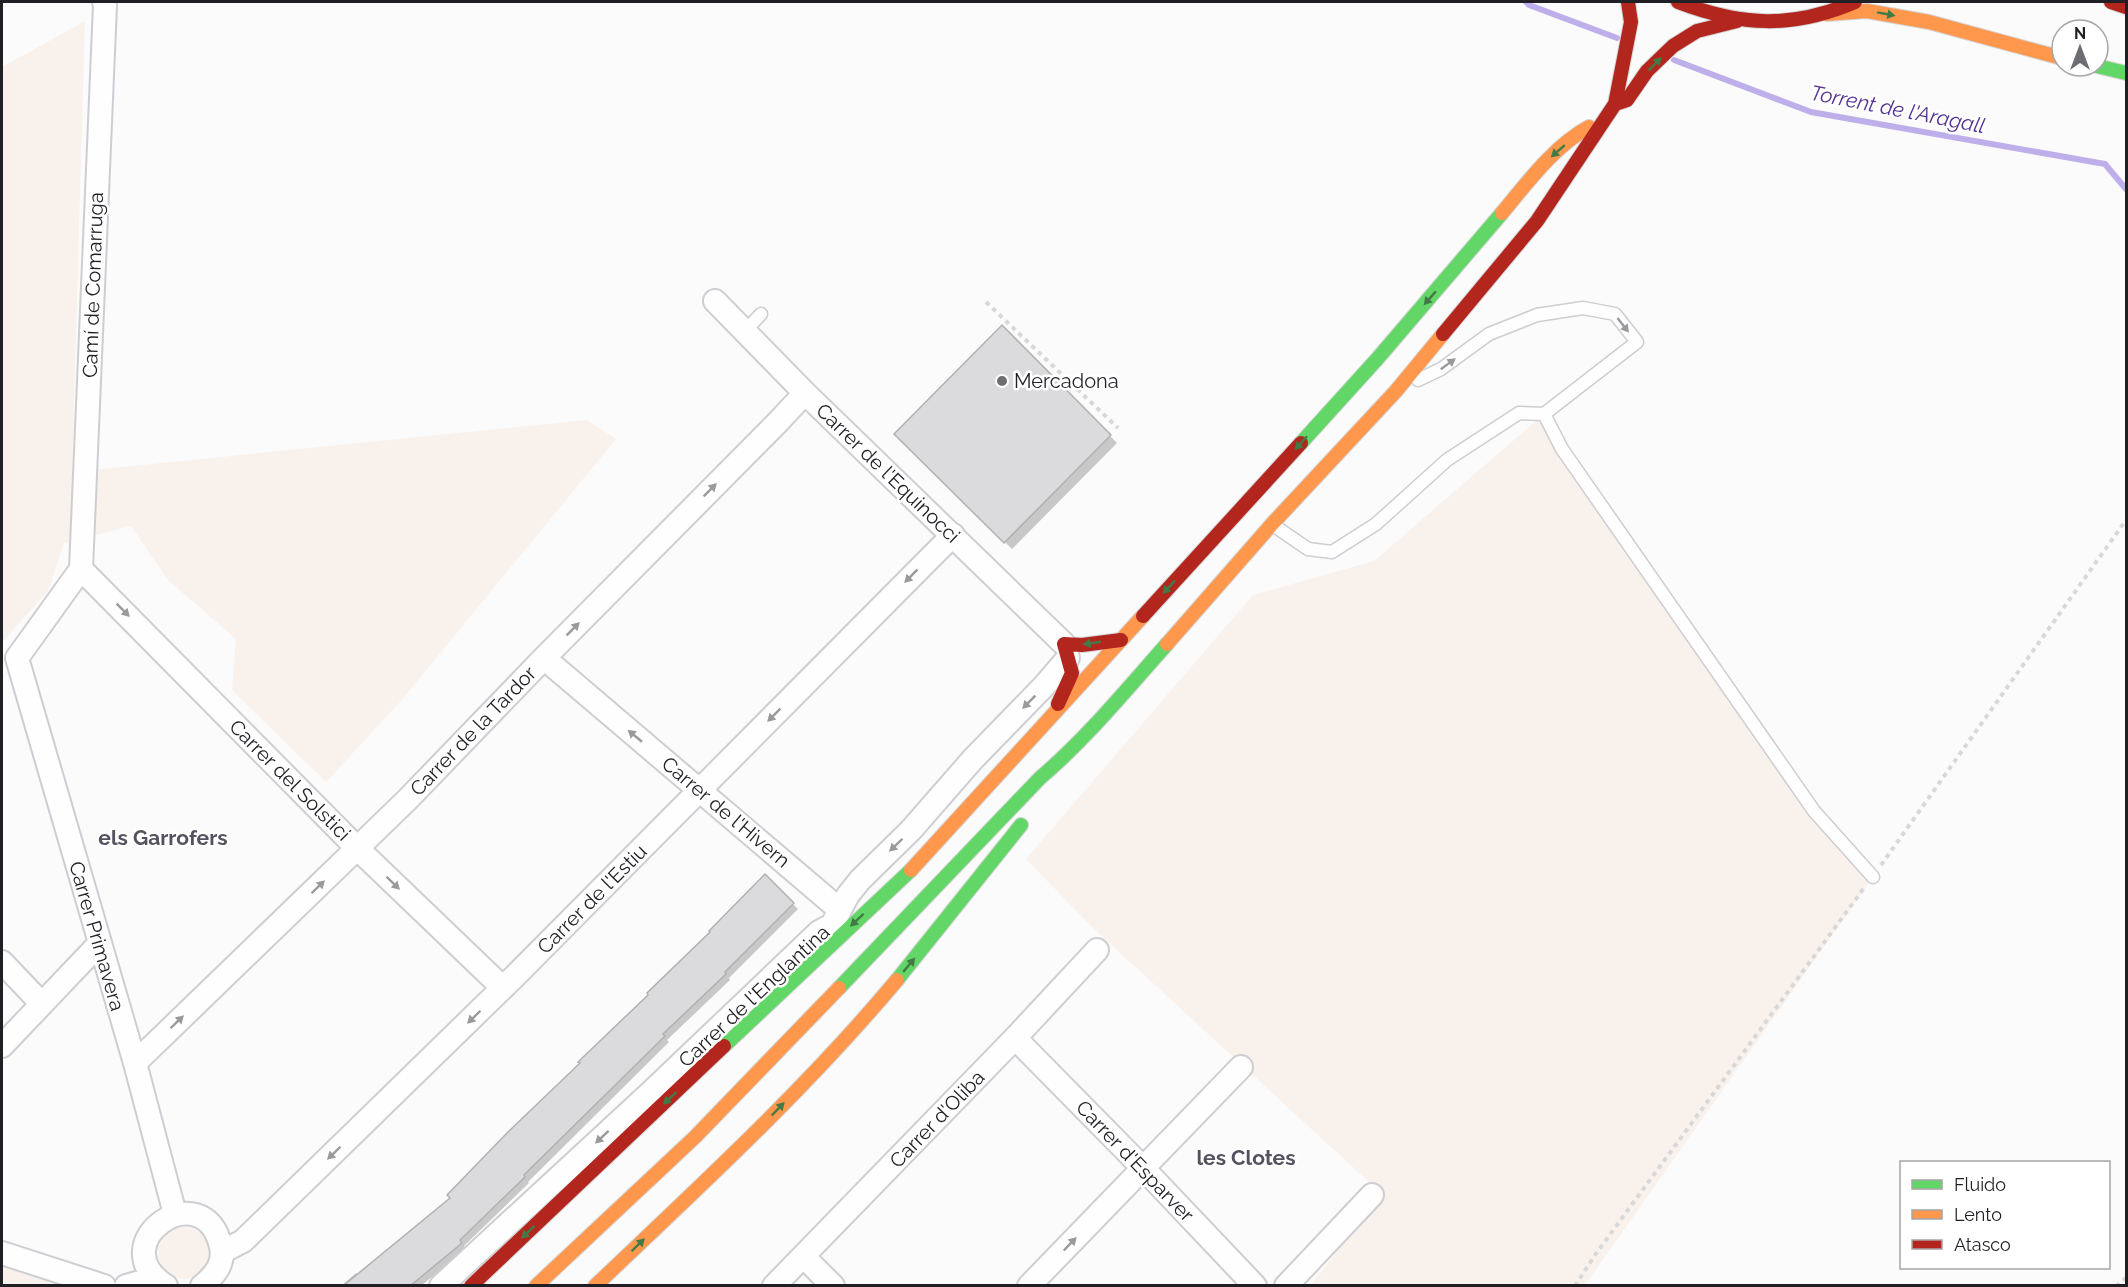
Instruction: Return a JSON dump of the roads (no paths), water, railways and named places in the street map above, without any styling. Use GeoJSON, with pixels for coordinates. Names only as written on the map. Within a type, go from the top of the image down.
{"type":"FeatureCollection","features":[{"type":"Feature","properties":{"kind":"main road"},"geometry":{"type":"LineString","coordinates":[[536,1286],[695,1137],[1040,778],[1069,753],[1272,524],[1396,391],[1537,221],[1615,104],[1631,22],[1628,2]]}},
{"type":"Feature","properties":{"kind":"main road"},"geometry":{"type":"LineString","coordinates":[[1678,2],[1696,10],[1737,21],[1783,23],[1827,14],[1856,2]]}},
{"type":"Feature","properties":{"kind":"main road"},"geometry":{"type":"LineString","coordinates":[[2111,2],[2127,7]]}},
{"type":"Feature","properties":{"kind":"main road"},"geometry":{"type":"LineString","coordinates":[[1827,14],[1867,11],[1929,22],[2050,55]]}},
{"type":"Feature","properties":{"kind":"main road"},"geometry":{"type":"LineString","coordinates":[[1615,104],[1627,100],[1647,72],[1673,46],[1697,31],[1737,21]]}},
{"type":"Feature","properties":{"kind":"main road"},"geometry":{"type":"LineString","coordinates":[[2110,69],[2127,73]]}},
{"type":"Feature","properties":{"kind":"main road"},"geometry":{"type":"LineString","coordinates":[[471,1286],[915,866],[1378,358],[1496,221],[1535,172],[1580,132],[1606,117]]}},
{"type":"Feature","properties":{"kind":"main road"},"geometry":{"type":"LineString","coordinates":[[1046,723],[1062,698],[1072,673],[1066,651],[1082,645],[1121,640]]}},
{"type":"Feature","properties":{"kind":"main road"},"geometry":{"type":"LineString","coordinates":[[1054,784],[1069,753]]}},
{"type":"Feature","properties":{"kind":"main road"},"geometry":{"type":"LineString","coordinates":[[596,1286],[743,1144],[843,1043],[935,935],[1033,810]]}},
{"type":"Feature","properties":{"kind":"street","name":"Camí de Comarruga"},"geometry":{"type":"LineString","coordinates":[[81,569],[104,2]]}},
{"type":"Feature","properties":{"kind":"street","name":"Carrer de l'Equinocci"},"geometry":{"type":"LineString","coordinates":[[715,301],[1066,651]]}},
{"type":"Feature","properties":{"kind":"street","name":"Carrer de la Tardor"},"geometry":{"type":"LineString","coordinates":[[135,1063],[358,849],[805,393]]}},
{"type":"Feature","properties":{"kind":"street","name":"Carrer de l'Estiu"},"geometry":{"type":"LineString","coordinates":[[202,1286],[222,1268],[243,1241],[503,988],[952,535]]}},
{"type":"Feature","properties":{"kind":"street","name":"Carrer Primavera"},"geometry":{"type":"LineString","coordinates":[[81,569],[17,658],[135,1063],[175,1214]]}},
{"type":"Feature","properties":{"kind":"street","name":"Carrer del Solstici"},"geometry":{"type":"LineString","coordinates":[[81,569],[358,849],[503,988]]}},
{"type":"Feature","properties":{"kind":"street","name":"Carrer de l'Englantina"},"geometry":{"type":"LineString","coordinates":[[441,1286],[819,932],[832,925],[860,880],[911,830],[973,759],[1045,685],[1066,651]]}},
{"type":"Feature","properties":{"kind":"street","name":"Carrer de l'Hivern"},"geometry":{"type":"LineString","coordinates":[[544,658],[840,910]]}},
{"type":"Feature","properties":{"kind":"street"},"geometry":{"type":"LineString","coordinates":[[840,910],[863,900],[898,870],[915,866]]}},
{"type":"Feature","properties":{"kind":"street"},"geometry":{"type":"LineString","coordinates":[[2,1046],[99,944]]}},
{"type":"Feature","properties":{"kind":"street","name":"Carrer d'Oliba"},"geometry":{"type":"LineString","coordinates":[[774,1286],[1015,1038],[1097,950]]}},
{"type":"Feature","properties":{"kind":"street"},"geometry":{"type":"LineString","coordinates":[[2,962],[42,1004]]}},
{"type":"Feature","properties":{"kind":"street","name":"Carrer d'Esparver"},"geometry":{"type":"LineString","coordinates":[[1015,1038],[1255,1286]]}},
{"type":"Feature","properties":{"kind":"street"},"geometry":{"type":"LineString","coordinates":[[1029,1286],[1241,1067]]}},
{"type":"Feature","properties":{"kind":"street"},"geometry":{"type":"LineString","coordinates":[[1286,1286],[1372,1195]]}},
{"type":"Feature","properties":{"kind":"street"},"geometry":{"type":"LineString","coordinates":[[126,1286],[160,1282],[145,1257],[145,1244],[151,1231],[160,1221],[175,1214],[194,1215],[213,1226],[219,1236],[222,1268]]}},
{"type":"Feature","properties":{"kind":"street"},"geometry":{"type":"LineString","coordinates":[[2,1253],[104,1286]]}},
{"type":"Feature","properties":{"kind":"street"},"geometry":{"type":"LineString","coordinates":[[803,1256],[833,1286]]}},
{"type":"Feature","properties":{"kind":"lane"},"geometry":{"type":"LineString","coordinates":[[1272,524],[1308,549],[1332,552],[1376,524],[1447,460],[1519,412],[1544,414],[1637,342],[1615,314],[1583,308],[1537,315],[1489,334],[1441,369],[1396,391]]}},
{"type":"Feature","properties":{"kind":"lane"},"geometry":{"type":"LineString","coordinates":[[745,331],[761,314]]}},
{"type":"Feature","properties":{"kind":"lane"},"geometry":{"type":"LineString","coordinates":[[1544,414],[1562,449],[1815,811],[1873,877]]}},
{"type":"Feature","properties":{"kind":"waterway","name":"Torrent de l'Aragall"},"geometry":{"type":"LineString","coordinates":[[1526,2],[1617,38]]}},
{"type":"Feature","properties":{"kind":"waterway","name":"Torrent de l'Aragall"},"geometry":{"type":"LineString","coordinates":[[1674,60],[1811,112],[2105,164],[2126,189]]}},
{"type":"Feature","properties":{"kind":"place","name":"Mercadona"},"geometry":{"type":"Point","coordinates":[1002,381]}},
{"type":"Feature","properties":{"kind":"district","name":"els Garrofers"},"geometry":{"type":"Point","coordinates":[163,837]}},
{"type":"Feature","properties":{"kind":"district","name":"les Clotes"},"geometry":{"type":"Point","coordinates":[1246,1157]}}]}
